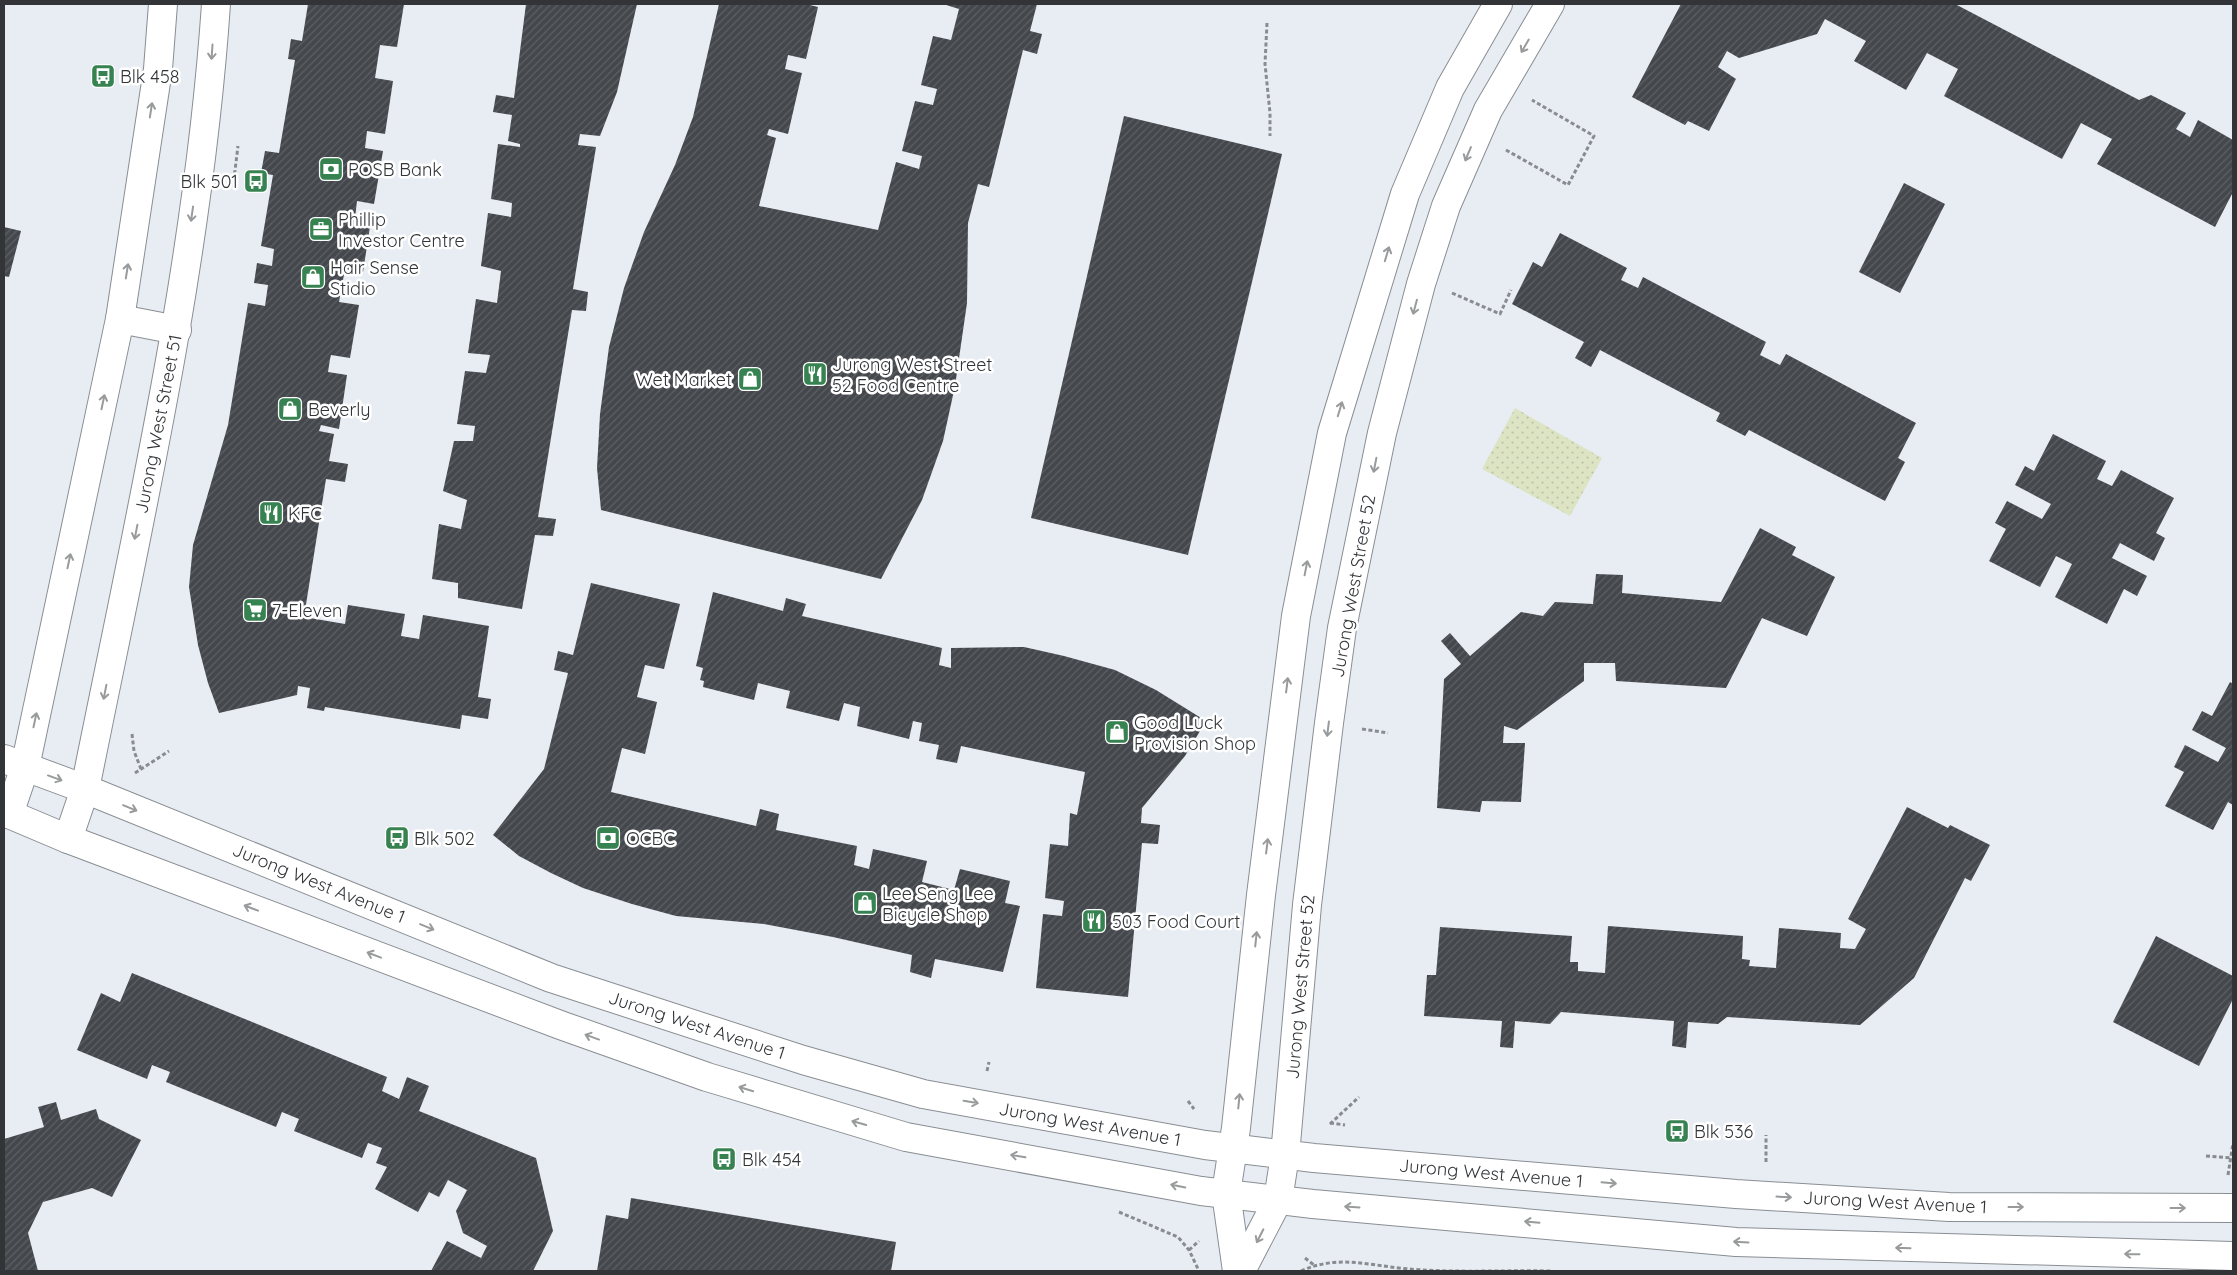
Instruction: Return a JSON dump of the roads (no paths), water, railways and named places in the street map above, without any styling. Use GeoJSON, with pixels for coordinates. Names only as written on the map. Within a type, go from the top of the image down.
{"type":"FeatureCollection","features":[{"type":"Feature","properties":{"kind":"street"},"geometry":{"type":"LineString","coordinates":[[163,4],[158,69],[120,319],[14,763],[6,813],[68,839],[563,1026],[707,1078],[906,1137],[1201,1190],[1278,1200],[1736,1242],[2233,1256]]}},
{"type":"Feature","properties":{"kind":"street","name":"Jurong West Street 51"},"geometry":{"type":"LineString","coordinates":[[68,839],[85,789],[176,330],[211,78],[216,4]]}},
{"type":"Feature","properties":{"kind":"street"},"geometry":{"type":"LineString","coordinates":[[1237,1271],[1226,1193],[1233,1149],[1262,885],[1296,616],[1332,433],[1405,194],[1450,88],[1498,4]]}},
{"type":"Feature","properties":{"kind":"street","name":"Jurong West Street 52"},"geometry":{"type":"LineString","coordinates":[[1241,1271],[1278,1200],[1284,1155],[1307,905],[1342,628],[1382,433],[1421,284],[1446,206],[1488,110],[1550,4]]}},
{"type":"Feature","properties":{"kind":"street"},"geometry":{"type":"LineString","coordinates":[[120,319],[176,330]]}},
{"type":"Feature","properties":{"kind":"street","name":"Jurong West Avenue 1"},"geometry":{"type":"LineString","coordinates":[[14,763],[85,789],[551,978],[803,1060],[923,1094],[1233,1149],[1284,1155],[1736,1194],[1949,1207],[2233,1208]]}},
{"type":"Feature","properties":{"kind":"place","name":"Blk 458"},"geometry":{"type":"Point","coordinates":[103,76]}},
{"type":"Feature","properties":{"kind":"place","name":"POSB Bank"},"geometry":{"type":"Point","coordinates":[331,169]}},
{"type":"Feature","properties":{"kind":"place","name":"Blk 501"},"geometry":{"type":"Point","coordinates":[256,181]}},
{"type":"Feature","properties":{"kind":"place","name":"Phillip Investor Centre"},"geometry":{"type":"Point","coordinates":[321,229]}},
{"type":"Feature","properties":{"kind":"place","name":"Hair Sense Stidio"},"geometry":{"type":"Point","coordinates":[313,277]}},
{"type":"Feature","properties":{"kind":"place","name":"Jurong West Street 52 Food Centre"},"geometry":{"type":"Point","coordinates":[815,374]}},
{"type":"Feature","properties":{"kind":"place","name":"Wet Market"},"geometry":{"type":"Point","coordinates":[750,379]}},
{"type":"Feature","properties":{"kind":"place","name":"Beverly"},"geometry":{"type":"Point","coordinates":[290,409]}},
{"type":"Feature","properties":{"kind":"place","name":"KFC"},"geometry":{"type":"Point","coordinates":[271,513]}},
{"type":"Feature","properties":{"kind":"place","name":"7-Eleven"},"geometry":{"type":"Point","coordinates":[255,610]}},
{"type":"Feature","properties":{"kind":"place","name":"Good Luck Provision Shop"},"geometry":{"type":"Point","coordinates":[1117,732]}},
{"type":"Feature","properties":{"kind":"place","name":"Blk 502"},"geometry":{"type":"Point","coordinates":[397,838]}},
{"type":"Feature","properties":{"kind":"place","name":"OCBC"},"geometry":{"type":"Point","coordinates":[608,838]}},
{"type":"Feature","properties":{"kind":"place","name":"Lee Seng Lee Bicycle Shop"},"geometry":{"type":"Point","coordinates":[865,903]}},
{"type":"Feature","properties":{"kind":"place","name":"503 Food Court"},"geometry":{"type":"Point","coordinates":[1094,921]}},
{"type":"Feature","properties":{"kind":"place","name":"Blk 536"},"geometry":{"type":"Point","coordinates":[1677,1131]}},
{"type":"Feature","properties":{"kind":"place","name":"Blk 454"},"geometry":{"type":"Point","coordinates":[724,1159]}}]}
